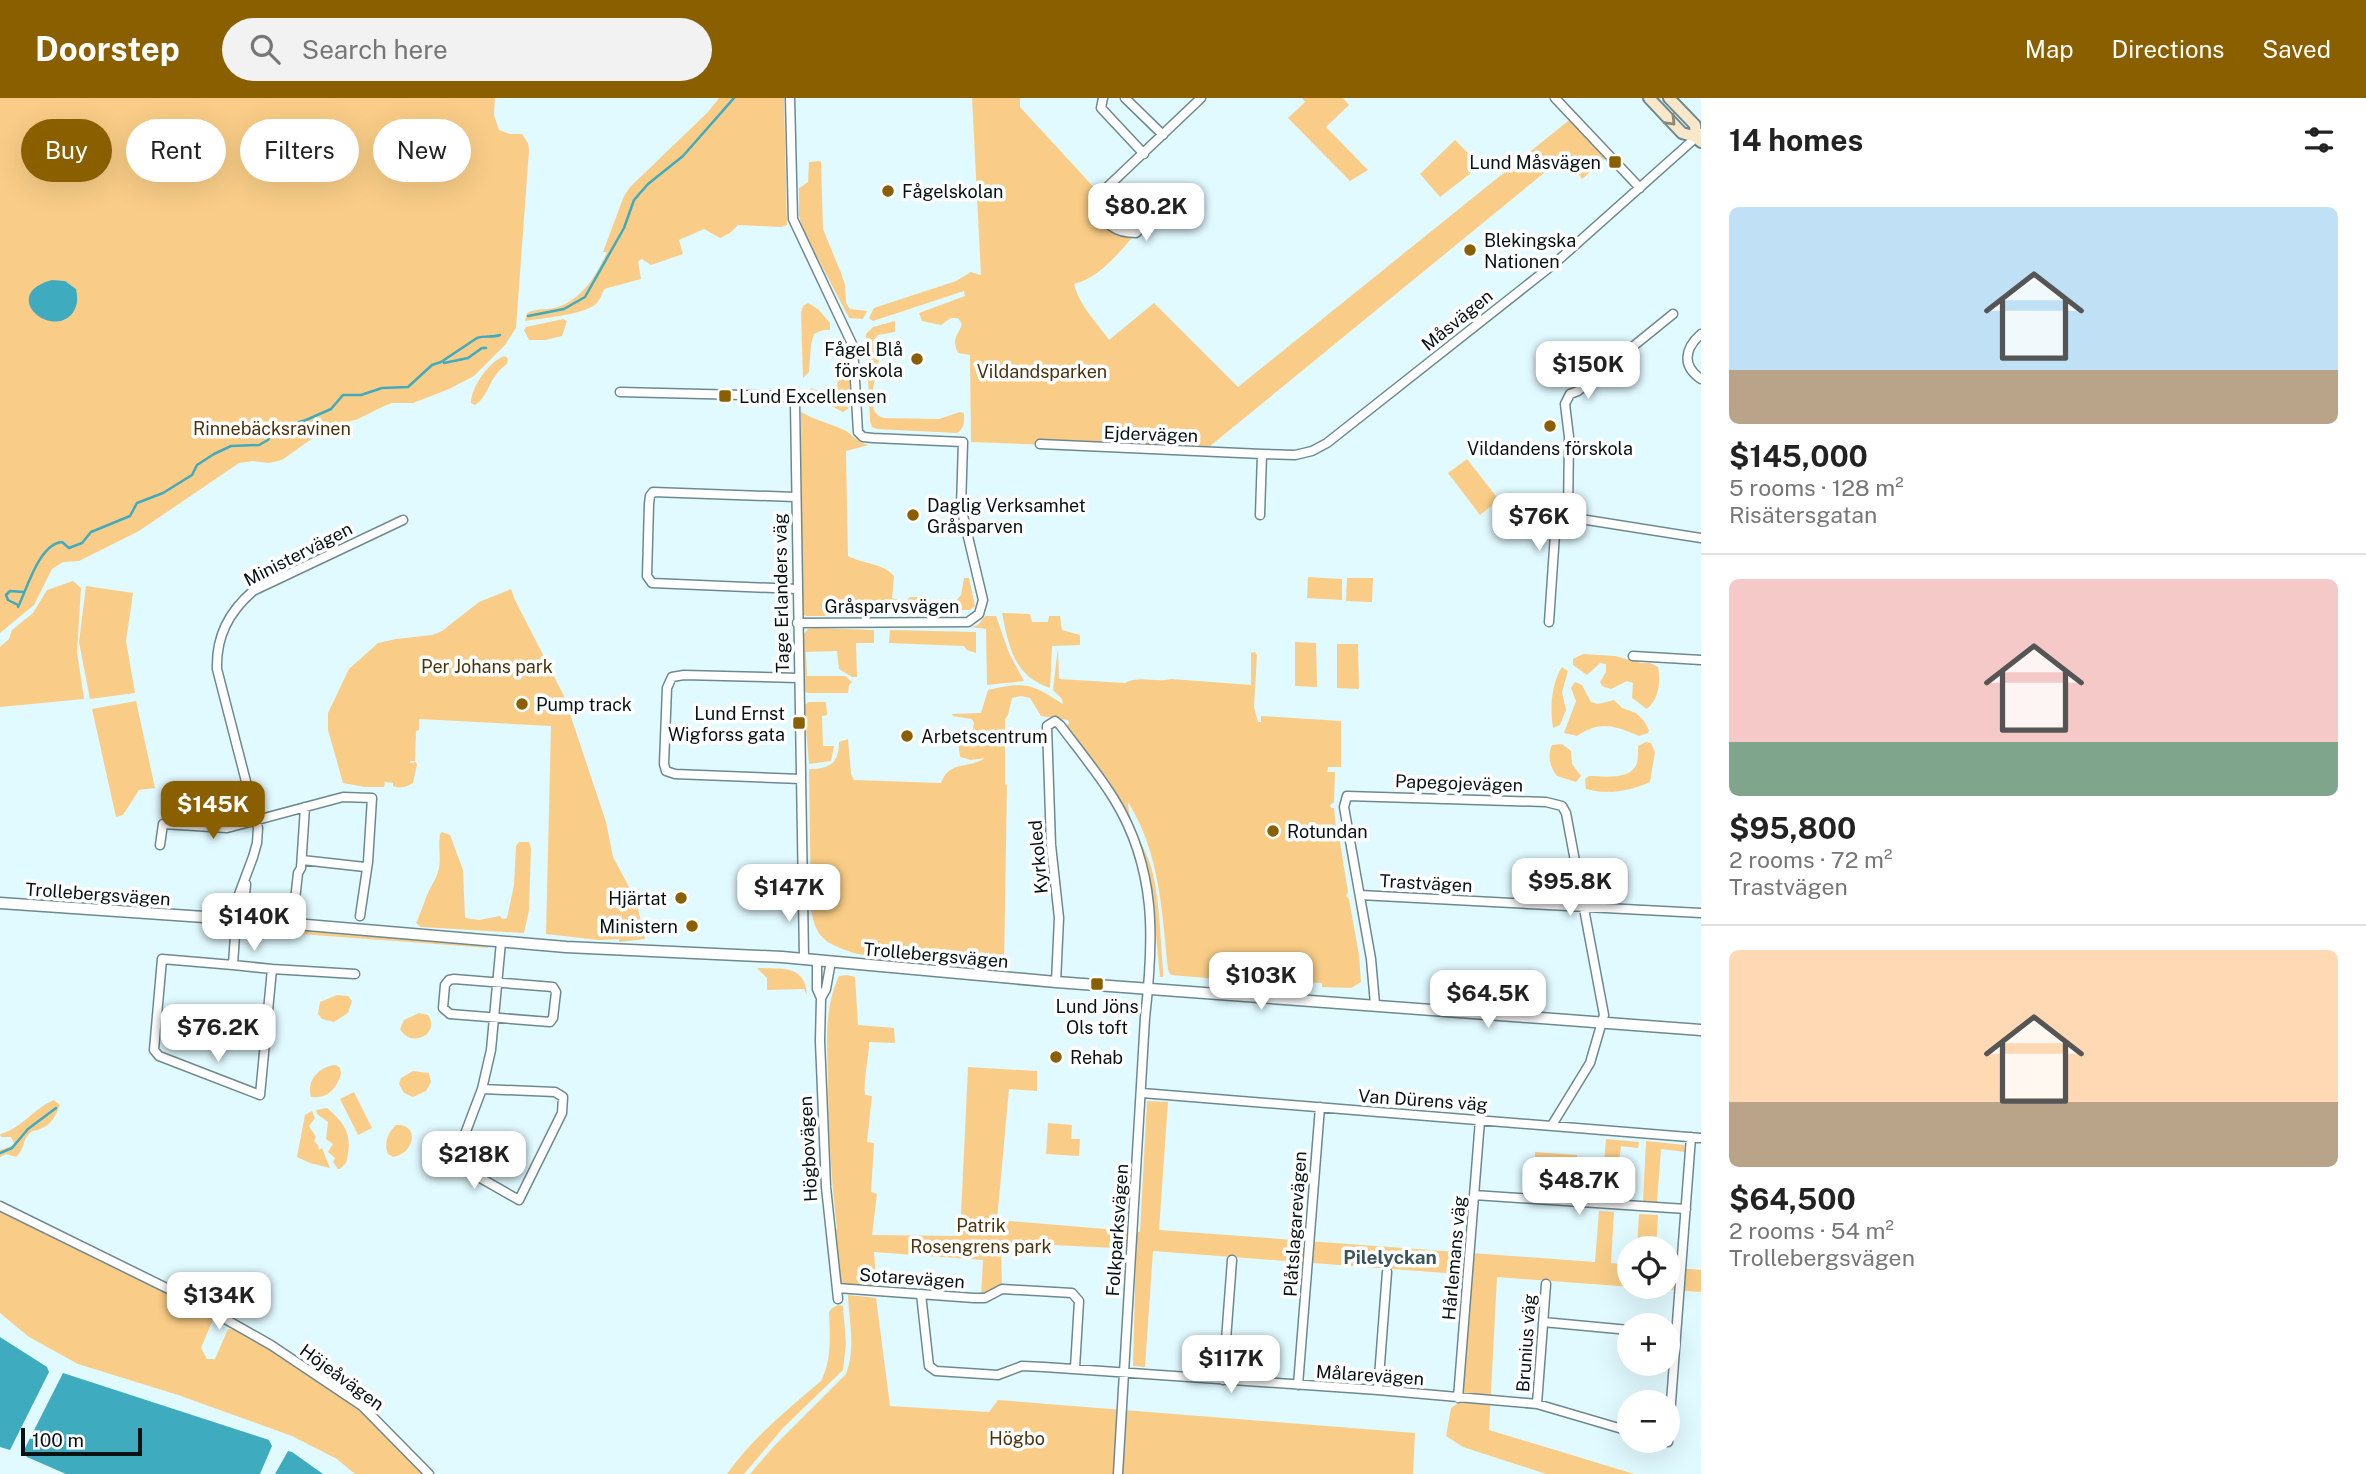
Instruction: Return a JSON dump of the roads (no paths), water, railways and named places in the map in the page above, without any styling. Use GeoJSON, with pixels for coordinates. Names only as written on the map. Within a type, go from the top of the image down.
{"type":"FeatureCollection","features":[{"type":"Feature","properties":{"kind":"main road"},"geometry":{"type":"LineString","coordinates":[[1649,98],[1682,133],[1699,137]]}},
{"type":"Feature","properties":{"kind":"main road"},"geometry":{"type":"LineString","coordinates":[[1669,98],[1695,125],[1699,137]]}},
{"type":"Feature","properties":{"kind":"street","name":"Gråsparvsvägen"},"geometry":{"type":"LineString","coordinates":[[790,98],[793,219],[853,346],[858,432],[863,437],[873,438],[963,442],[961,507],[982,593],[981,610],[972,621],[963,623],[797,623]]}},
{"type":"Feature","properties":{"kind":"street"},"geometry":{"type":"LineString","coordinates":[[1103,98],[1101,108],[1144,154]]}},
{"type":"Feature","properties":{"kind":"street"},"geometry":{"type":"LineString","coordinates":[[1125,98],[1163,135]]}},
{"type":"Feature","properties":{"kind":"street"},"geometry":{"type":"LineString","coordinates":[[1169,201],[1136,233],[1122,233],[1112,228],[1097,208],[1096,200],[1201,98]]}},
{"type":"Feature","properties":{"kind":"street"},"geometry":{"type":"LineString","coordinates":[[1555,98],[1640,188]]}},
{"type":"Feature","properties":{"kind":"street","name":"Måsvägen"},"geometry":{"type":"LineString","coordinates":[[1262,454],[1312,452],[1327,443],[1555,262],[1699,137]]}},
{"type":"Feature","properties":{"kind":"street"},"geometry":{"type":"LineString","coordinates":[[1568,517],[1569,437],[1565,404],[1570,394],[1578,391],[1673,314]]}},
{"type":"Feature","properties":{"kind":"street"},"geometry":{"type":"LineString","coordinates":[[1701,334],[1691,344],[1686,357],[1689,369],[1701,379]]}},
{"type":"Feature","properties":{"kind":"street","name":"Tage Erlanders väg"},"geometry":{"type":"LineString","coordinates":[[620,392],[779,396],[792,400],[795,408],[804,958]]}},
{"type":"Feature","properties":{"kind":"street","name":"Ejdervägen"},"geometry":{"type":"LineString","coordinates":[[1040,444],[1262,454]]}},
{"type":"Feature","properties":{"kind":"street"},"geometry":{"type":"LineString","coordinates":[[1260,515],[1262,454]]}},
{"type":"Feature","properties":{"kind":"street"},"geometry":{"type":"LineString","coordinates":[[795,497],[653,492],[649,504],[647,576],[652,583],[797,589]]}},
{"type":"Feature","properties":{"kind":"street"},"geometry":{"type":"LineString","coordinates":[[1549,622],[1556,519],[1568,517],[1701,538]]}},
{"type":"Feature","properties":{"kind":"street","name":"Ministervägen"},"geometry":{"type":"LineString","coordinates":[[231,919],[257,843],[257,820],[217,669],[218,645],[225,622],[253,591],[403,520]]}},
{"type":"Feature","properties":{"kind":"street"},"geometry":{"type":"LineString","coordinates":[[1633,656],[1701,660]]}},
{"type":"Feature","properties":{"kind":"street"},"geometry":{"type":"LineString","coordinates":[[798,678],[672,677],[667,688],[664,764],[666,771],[675,774],[801,779]]}},
{"type":"Feature","properties":{"kind":"street","name":"Folkparksvägen"},"geometry":{"type":"LineString","coordinates":[[1047,730],[1051,722],[1058,722],[1113,798],[1137,850],[1147,882],[1150,905],[1151,964],[1118,1474]]}},
{"type":"Feature","properties":{"kind":"street","name":"Kyrkoled"},"geometry":{"type":"LineString","coordinates":[[1047,730],[1051,845],[1059,918],[1056,982]]}},
{"type":"Feature","properties":{"kind":"street","name":"Papegojevägen"},"geometry":{"type":"LineString","coordinates":[[1360,895],[1344,807],[1347,796],[1546,802],[1562,806],[1566,813],[1583,907]]}},
{"type":"Feature","properties":{"kind":"street"},"geometry":{"type":"LineString","coordinates":[[159,845],[163,824],[227,828],[343,797],[372,798],[368,862],[365,867],[360,916]]}},
{"type":"Feature","properties":{"kind":"street"},"geometry":{"type":"LineString","coordinates":[[293,909],[302,860],[305,807]]}},
{"type":"Feature","properties":{"kind":"street"},"geometry":{"type":"LineString","coordinates":[[302,860],[365,867]]}},
{"type":"Feature","properties":{"kind":"street","name":"Ministervägen"},"geometry":{"type":"LineString","coordinates":[[246,878],[244,905],[248,920]]}},
{"type":"Feature","properties":{"kind":"street"},"geometry":{"type":"LineString","coordinates":[[1360,895],[1371,959],[1375,1004]]}},
{"type":"Feature","properties":{"kind":"street","name":"Trastvägen"},"geometry":{"type":"LineString","coordinates":[[1360,895],[1701,913]]}},
{"type":"Feature","properties":{"kind":"street","name":"Trollebergsvägen"},"geometry":{"type":"LineString","coordinates":[[0,903],[248,920],[501,942],[804,958],[1056,982],[1701,1030]]}},
{"type":"Feature","properties":{"kind":"street"},"geometry":{"type":"LineString","coordinates":[[1552,1125],[1590,1063],[1604,1023],[1583,907]]}},
{"type":"Feature","properties":{"kind":"street"},"geometry":{"type":"LineString","coordinates":[[231,919],[233,965]]}},
{"type":"Feature","properties":{"kind":"street"},"geometry":{"type":"LineString","coordinates":[[482,1089],[555,1092],[562,1097],[562,1113],[519,1200],[454,1163],[482,1089],[495,1018],[501,942]]}},
{"type":"Feature","properties":{"kind":"street"},"geometry":{"type":"LineString","coordinates":[[272,969],[262,1092],[257,1095],[159,1056],[154,1050],[162,959],[355,974]]}},
{"type":"Feature","properties":{"kind":"street","name":"Högbovägen"},"geometry":{"type":"LineString","coordinates":[[817,960],[817,989],[821,998],[820,1041],[828,1228],[838,1298]]}},
{"type":"Feature","properties":{"kind":"street","name":"Högbovägen"},"geometry":{"type":"LineString","coordinates":[[821,998],[826,989],[831,961]]}},
{"type":"Feature","properties":{"kind":"street"},"geometry":{"type":"LineString","coordinates":[[449,980],[554,987],[554,1016],[550,1022],[495,1018],[446,1012],[443,1003],[445,985],[449,980]]}},
{"type":"Feature","properties":{"kind":"street","name":"Van Dürens väg"},"geometry":{"type":"LineString","coordinates":[[1142,1093],[1696,1138]]}},
{"type":"Feature","properties":{"kind":"street","name":"Plåtslagarevägen"},"geometry":{"type":"LineString","coordinates":[[1298,1385],[1320,1107]]}},
{"type":"Feature","properties":{"kind":"street","name":"Hårlemans väg"},"geometry":{"type":"LineString","coordinates":[[1458,1398],[1480,1120]]}},
{"type":"Feature","properties":{"kind":"street"},"geometry":{"type":"LineString","coordinates":[[1674,1313],[1696,1138]]}},
{"type":"Feature","properties":{"kind":"street"},"geometry":{"type":"LineString","coordinates":[[1474,1195],[1686,1209]]}},
{"type":"Feature","properties":{"kind":"street","name":"Höjeåvägen"},"geometry":{"type":"LineString","coordinates":[[0,1206],[197,1303],[271,1345],[362,1406],[429,1474]]}},
{"type":"Feature","properties":{"kind":"street"},"geometry":{"type":"LineString","coordinates":[[1223,1380],[1231,1260]]}},
{"type":"Feature","properties":{"kind":"street"},"geometry":{"type":"LineString","coordinates":[[1378,1390],[1387,1272]]}},
{"type":"Feature","properties":{"kind":"street","name":"Brunius väg"},"geometry":{"type":"LineString","coordinates":[[1537,1404],[1546,1284]]}},
{"type":"Feature","properties":{"kind":"street","name":"Sotarevägen"},"geometry":{"type":"LineString","coordinates":[[837,1288],[985,1298],[1002,1289],[1072,1293],[1079,1301],[1075,1368]]}},
{"type":"Feature","properties":{"kind":"street","name":"Målarevägen"},"geometry":{"type":"LineString","coordinates":[[920,1294],[929,1366],[936,1371],[998,1375],[1022,1366],[1075,1368],[1378,1390],[1537,1404],[1617,1427]]}},
{"type":"Feature","properties":{"kind":"street"},"geometry":{"type":"LineString","coordinates":[[1543,1322],[1617,1329]]}},
{"type":"Feature","properties":{"kind":"water"},"geometry":{"type":"Polygon","coordinates":[[[52,280],[65,281],[76,289],[75,309],[61,321],[41,318],[29,303],[30,295],[37,286],[52,280]]]}},
{"type":"Feature","properties":{"kind":"water"},"geometry":{"type":"Polygon","coordinates":[[[0,1337],[47,1367],[49,1372],[10,1450],[0,1447],[0,1337]]]}},
{"type":"Feature","properties":{"kind":"water"},"geometry":{"type":"Polygon","coordinates":[[[63,1373],[269,1440],[272,1446],[260,1474],[66,1474],[27,1457],[23,1452],[63,1373]]]}},
{"type":"Feature","properties":{"kind":"water"},"geometry":{"type":"Polygon","coordinates":[[[288,1451],[292,1452],[323,1474],[275,1474],[288,1451]]]}},
{"type":"Feature","properties":{"kind":"waterway"},"geometry":{"type":"LineString","coordinates":[[528,316],[564,309],[585,297],[624,228],[634,200],[648,184],[683,156],[734,98]]}},
{"type":"Feature","properties":{"kind":"waterway"},"geometry":{"type":"LineString","coordinates":[[18,607],[40,559],[47,550],[62,542],[69,548],[82,543],[91,532],[130,516],[137,503],[163,493],[192,475],[197,465],[214,454],[231,446],[259,445],[268,440],[273,430],[331,409],[343,395],[361,395],[382,388],[408,387],[432,365],[477,338],[500,335]]}},
{"type":"Feature","properties":{"kind":"waterway"},"geometry":{"type":"LineString","coordinates":[[444,363],[468,358],[486,348]]}},
{"type":"Feature","properties":{"kind":"waterway"},"geometry":{"type":"LineString","coordinates":[[18,605],[8,600],[6,595],[10,591],[24,592]]}},
{"type":"Feature","properties":{"kind":"waterway"},"geometry":{"type":"LineString","coordinates":[[0,1153],[12,1148],[28,1129],[56,1108]]}},
{"type":"Feature","properties":{"kind":"place","name":"Lund Måsvägen"},"geometry":{"type":"Point","coordinates":[1615,162]}},
{"type":"Feature","properties":{"kind":"place","name":"Fågelskolan"},"geometry":{"type":"Point","coordinates":[888,191]}},
{"type":"Feature","properties":{"kind":"place","name":"Blekingska Nationen"},"geometry":{"type":"Point","coordinates":[1470,250]}},
{"type":"Feature","properties":{"kind":"place","name":"Fågel Blå förskola"},"geometry":{"type":"Point","coordinates":[917,359]}},
{"type":"Feature","properties":{"kind":"place","name":"Lund Excellensen"},"geometry":{"type":"Point","coordinates":[725,396]}},
{"type":"Feature","properties":{"kind":"place","name":"Vildandens förskola"},"geometry":{"type":"Point","coordinates":[1550,426]}},
{"type":"Feature","properties":{"kind":"place","name":"Daglig Verksamhet Gråsparven"},"geometry":{"type":"Point","coordinates":[913,515]}},
{"type":"Feature","properties":{"kind":"place","name":"Pump track"},"geometry":{"type":"Point","coordinates":[522,704]}},
{"type":"Feature","properties":{"kind":"place","name":"Lund Ernst Wigforss gata"},"geometry":{"type":"Point","coordinates":[799,723]}},
{"type":"Feature","properties":{"kind":"place","name":"Arbetscentrum"},"geometry":{"type":"Point","coordinates":[907,736]}},
{"type":"Feature","properties":{"kind":"place","name":"Rotundan"},"geometry":{"type":"Point","coordinates":[1273,831]}},
{"type":"Feature","properties":{"kind":"place","name":"Hjärtat"},"geometry":{"type":"Point","coordinates":[681,898]}},
{"type":"Feature","properties":{"kind":"place","name":"Ministern"},"geometry":{"type":"Point","coordinates":[692,926]}},
{"type":"Feature","properties":{"kind":"place","name":"Lund Jöns Ols toft"},"geometry":{"type":"Point","coordinates":[1097,984]}},
{"type":"Feature","properties":{"kind":"place","name":"Rehab"},"geometry":{"type":"Point","coordinates":[1056,1057]}},
{"type":"Feature","properties":{"kind":"district","name":"Pilelyckan"},"geometry":{"type":"Point","coordinates":[1390,1257]}},
{"type":"Feature","properties":{"kind":"park label","name":"Vildandsparken"},"geometry":{"type":"Point","coordinates":[1042,371]}},
{"type":"Feature","properties":{"kind":"park label","name":"Rinnebäcksravinen"},"geometry":{"type":"Point","coordinates":[272,428]}},
{"type":"Feature","properties":{"kind":"park label","name":"Per Johans park"},"geometry":{"type":"Point","coordinates":[487,666]}},
{"type":"Feature","properties":{"kind":"park label","name":"Patrik Rosengrens park"},"geometry":{"type":"Point","coordinates":[981,1235]}},
{"type":"Feature","properties":{"kind":"park label","name":"Högbo"},"geometry":{"type":"Point","coordinates":[1017,1438]}}]}
